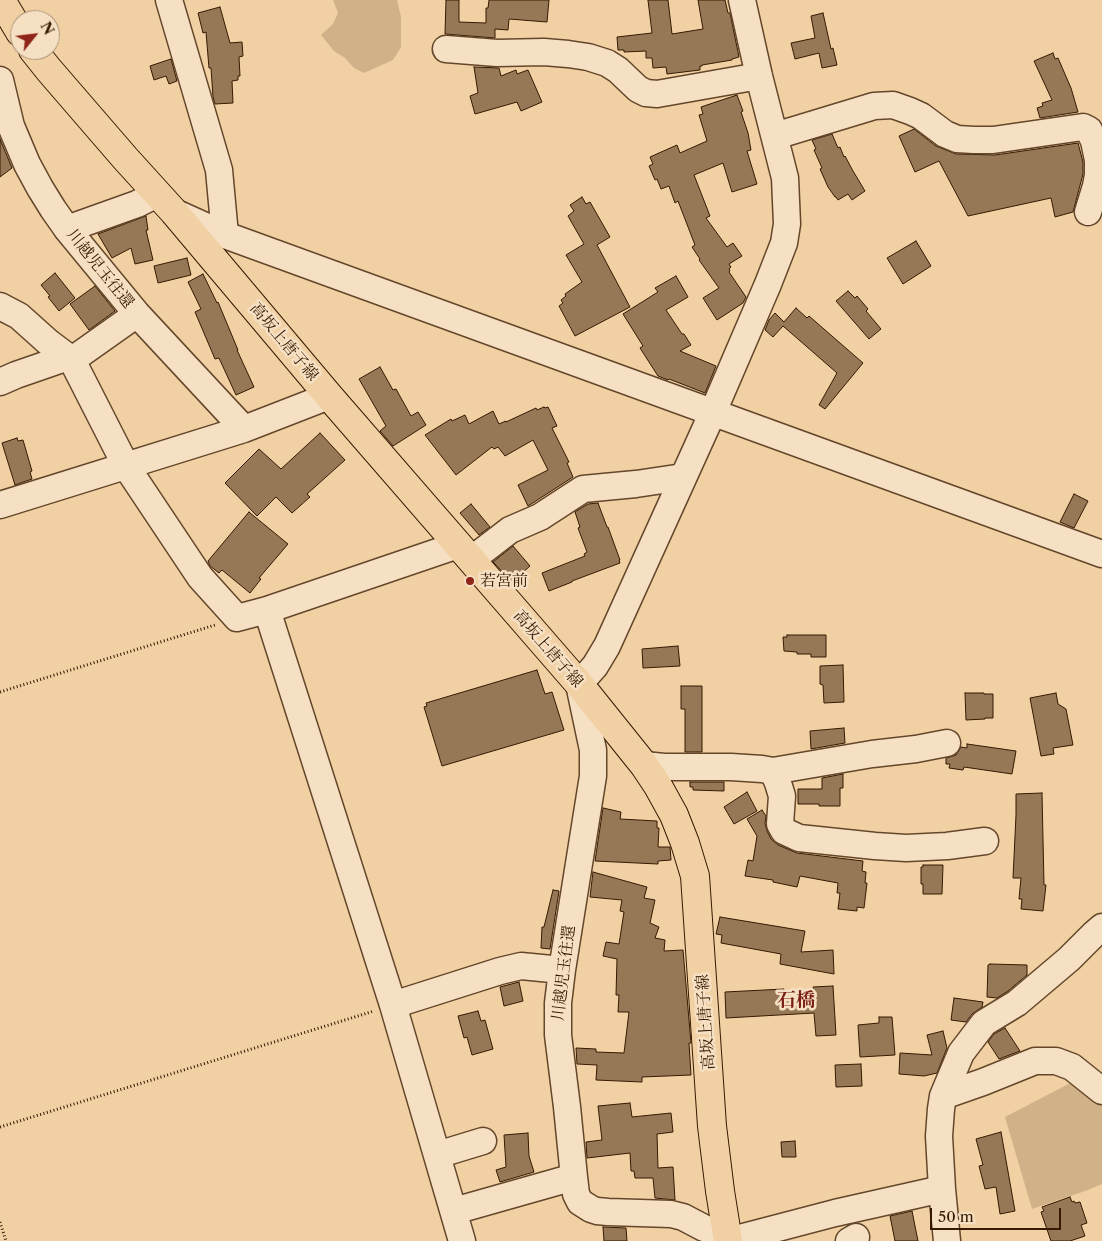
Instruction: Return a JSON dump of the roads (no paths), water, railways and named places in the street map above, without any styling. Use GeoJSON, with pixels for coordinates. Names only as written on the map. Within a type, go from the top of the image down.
{"type":"FeatureCollection","features":[{"type":"Feature","properties":{"kind":"main road"},"geometry":{"type":"LineString","coordinates":[[1,3],[10,17]]}},
{"type":"Feature","properties":{"kind":"main road","name":"高坂上唐子線"},"geometry":{"type":"LineString","coordinates":[[41,60],[579,684],[644,765],[658,786],[674,815],[685,842],[695,876],[712,1126],[727,1235]]}},
{"type":"Feature","properties":{"kind":"street"},"geometry":{"type":"LineString","coordinates":[[170,0],[219,170],[226,235]]}},
{"type":"Feature","properties":{"kind":"street"},"geometry":{"type":"LineString","coordinates":[[579,684],[595,666],[607,646],[713,412],[784,243],[787,224],[785,178],[742,0]]}},
{"type":"Feature","properties":{"kind":"street"},"geometry":{"type":"LineString","coordinates":[[446,49],[496,53],[544,52],[588,57],[607,63],[618,70],[638,89],[646,93],[657,94],[759,76]]}},
{"type":"Feature","properties":{"kind":"street","name":"川越児玉往還"},"geometry":{"type":"LineString","coordinates":[[0,80],[3,110],[27,164],[40,188],[67,229],[137,314],[244,429]]}},
{"type":"Feature","properties":{"kind":"street"},"geometry":{"type":"LineString","coordinates":[[775,136],[874,106],[893,105],[921,116],[945,134],[957,139],[993,140],[1084,127],[1089,130],[1094,141],[1098,160],[1096,186],[1088,212]]}},
{"type":"Feature","properties":{"kind":"street"},"geometry":{"type":"LineString","coordinates":[[67,229],[137,204],[166,203],[226,235],[1102,554]]}},
{"type":"Feature","properties":{"kind":"street"},"geometry":{"type":"LineString","coordinates":[[0,306],[19,316],[48,342],[70,358],[126,466],[200,577],[237,618],[465,552],[540,517],[583,489],[683,477]]}},
{"type":"Feature","properties":{"kind":"street"},"geometry":{"type":"LineString","coordinates":[[0,382],[70,358],[137,314]]}},
{"type":"Feature","properties":{"kind":"street"},"geometry":{"type":"LineString","coordinates":[[0,505],[244,429],[329,396]]}},
{"type":"Feature","properties":{"kind":"street"},"geometry":{"type":"LineString","coordinates":[[267,610],[392,1005],[462,1241]]}},
{"type":"Feature","properties":{"kind":"street","name":"川越児玉往還"},"geometry":{"type":"LineString","coordinates":[[579,684],[592,750],[593,776],[562,970],[558,1003],[558,1035],[568,1107],[576,1194],[580,1202],[591,1209],[608,1212],[671,1214],[682,1217],[704,1228],[727,1235],[942,1189]]}},
{"type":"Feature","properties":{"kind":"street"},"geometry":{"type":"LineString","coordinates":[[644,765],[664,768],[731,767],[772,771],[947,743]]}},
{"type":"Feature","properties":{"kind":"street"},"geometry":{"type":"LineString","coordinates":[[772,771],[782,796],[780,824],[784,831],[799,838],[906,848],[947,846],[985,841]]}},
{"type":"Feature","properties":{"kind":"street"},"geometry":{"type":"LineString","coordinates":[[947,1241],[939,1136],[940,1109],[943,1096],[961,1053],[984,1023],[1017,1003],[1069,959],[1102,927]]}},
{"type":"Feature","properties":{"kind":"street"},"geometry":{"type":"LineString","coordinates":[[392,1005],[521,966],[562,970]]}},
{"type":"Feature","properties":{"kind":"street"},"geometry":{"type":"LineString","coordinates":[[943,1096],[1035,1061],[1056,1061],[1072,1067],[1102,1091]]}},
{"type":"Feature","properties":{"kind":"street"},"geometry":{"type":"LineString","coordinates":[[437,1155],[483,1141]]}},
{"type":"Feature","properties":{"kind":"street"},"geometry":{"type":"LineString","coordinates":[[454,1211],[574,1177]]}},
{"type":"Feature","properties":{"kind":"place","name":"若宮前"},"geometry":{"type":"Point","coordinates":[470,581]}},
{"type":"Feature","properties":{"kind":"district","name":"石橋"},"geometry":{"type":"Point","coordinates":[796,1001]}}]}
